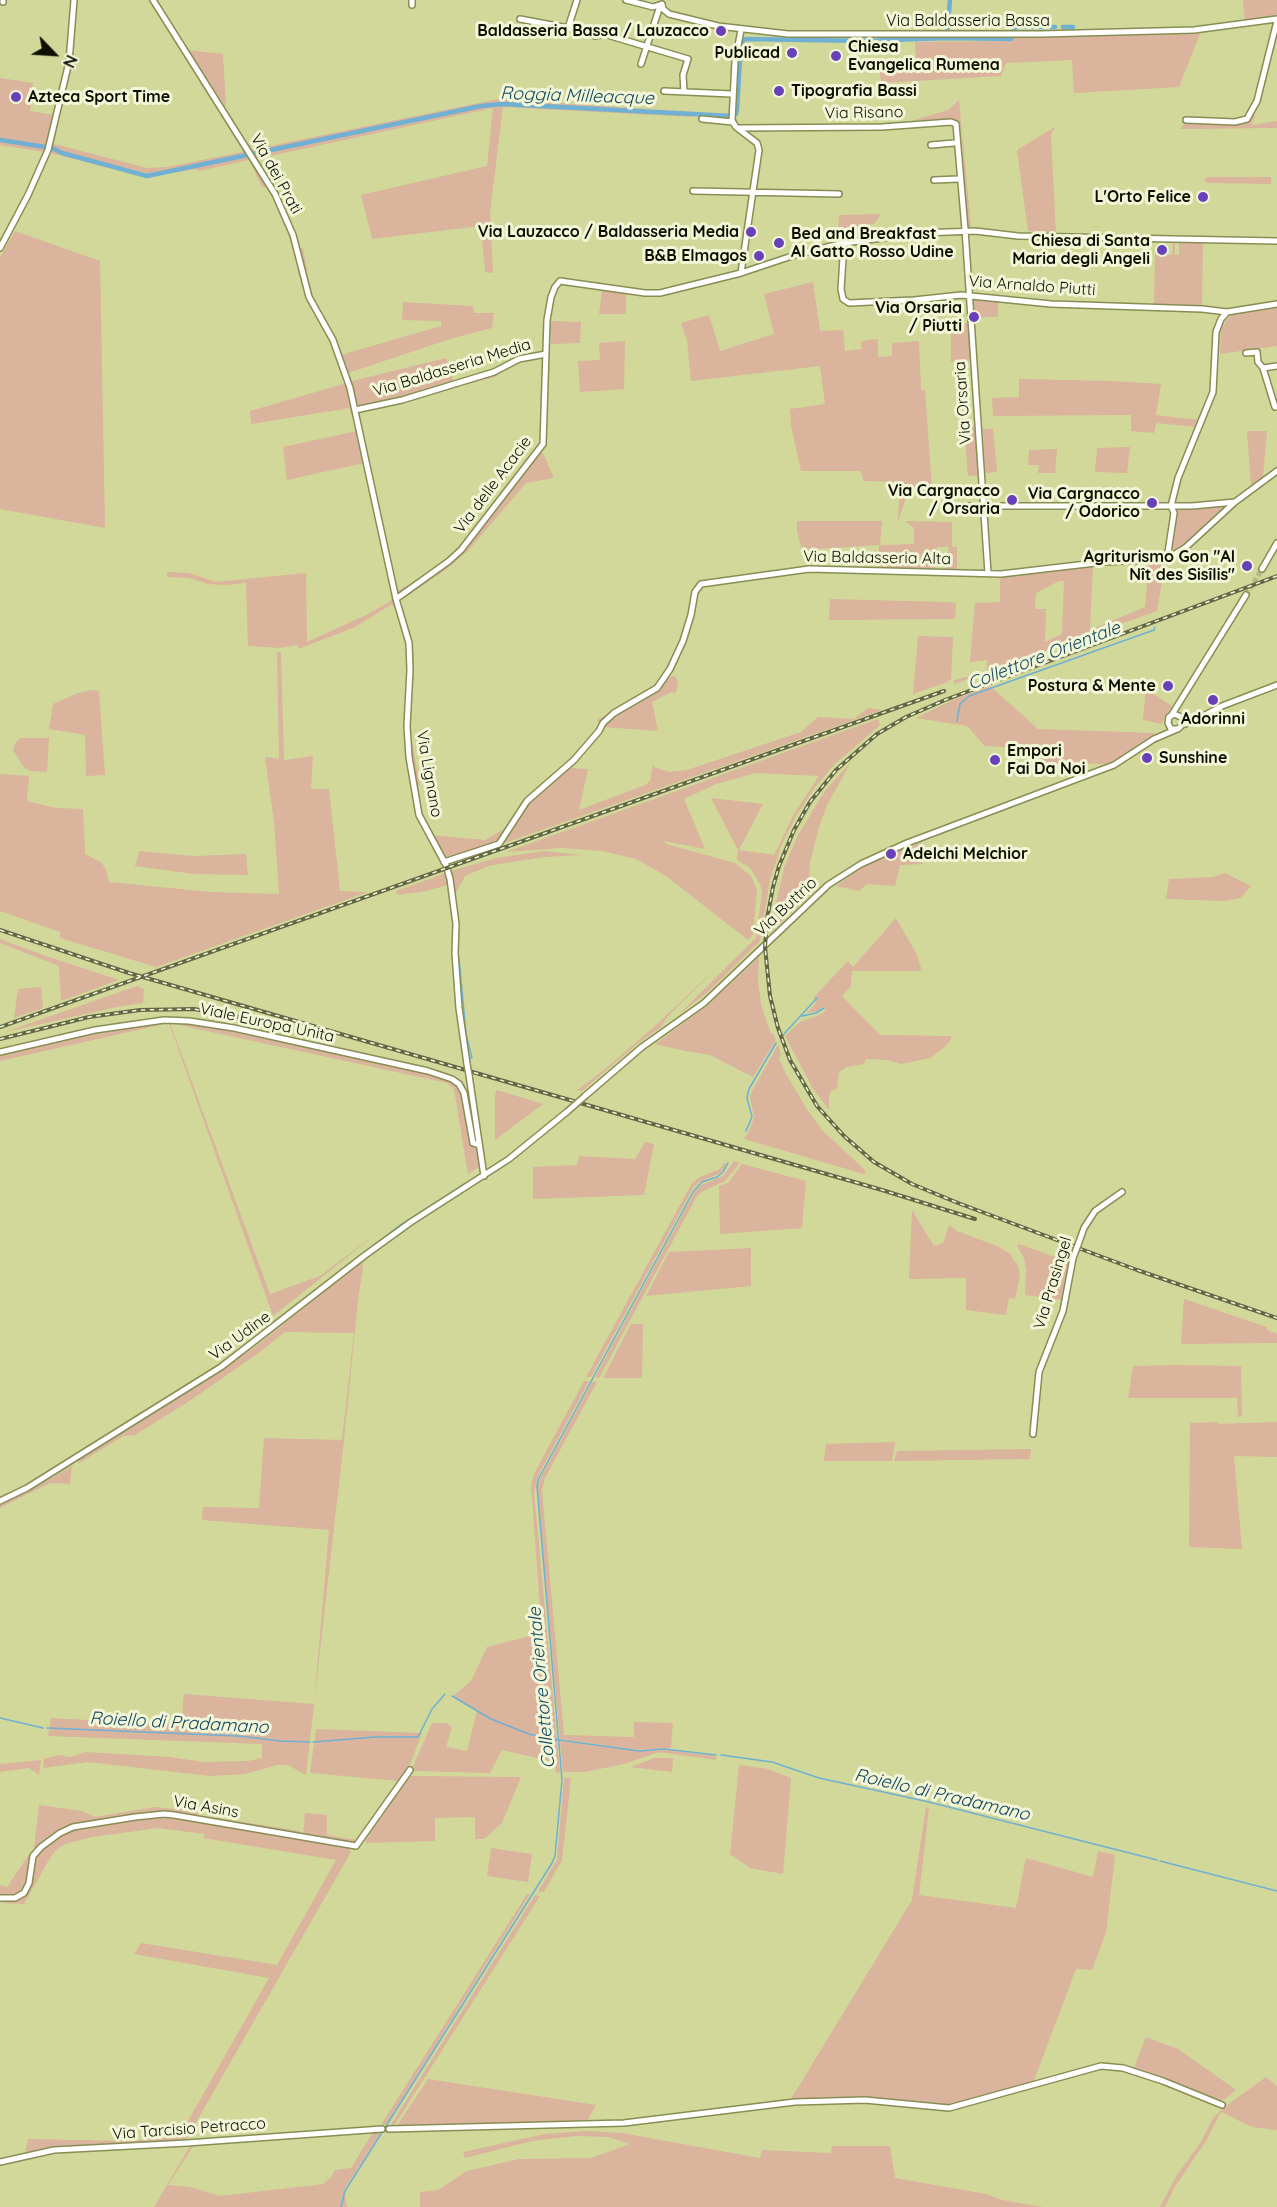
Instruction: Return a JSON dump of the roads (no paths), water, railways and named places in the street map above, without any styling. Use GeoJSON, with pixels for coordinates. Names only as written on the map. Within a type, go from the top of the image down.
{"type":"FeatureCollection","features":[{"type":"Feature","properties":{"kind":"street"},"geometry":{"type":"LineString","coordinates":[[0,248],[28,195],[48,147],[69,62],[74,0]]}},
{"type":"Feature","properties":{"kind":"street","name":"Via dei Prati"},"geometry":{"type":"LineString","coordinates":[[153,0],[275,194],[293,235],[309,297],[333,340],[350,388],[355,410]]}},
{"type":"Feature","properties":{"kind":"street"},"geometry":{"type":"LineString","coordinates":[[568,28],[577,0]]}},
{"type":"Feature","properties":{"kind":"street","name":"Via Baldasseria Bassa"},"geometry":{"type":"LineString","coordinates":[[626,0],[651,7],[661,6],[666,12],[677,16],[741,30],[788,34],[1194,30],[1277,20]]}},
{"type":"Feature","properties":{"kind":"street"},"geometry":{"type":"LineString","coordinates":[[641,64],[661,6]]}},
{"type":"Feature","properties":{"kind":"street"},"geometry":{"type":"LineString","coordinates":[[520,19],[568,28],[594,36],[604,34],[688,58],[683,75],[684,92]]}},
{"type":"Feature","properties":{"kind":"street"},"geometry":{"type":"LineString","coordinates":[[1186,120],[1235,122],[1247,119],[1257,101],[1277,20]]}},
{"type":"Feature","properties":{"kind":"street"},"geometry":{"type":"LineString","coordinates":[[741,30],[732,94],[732,118],[738,128],[757,142],[759,148],[741,273]]}},
{"type":"Feature","properties":{"kind":"street"},"geometry":{"type":"LineString","coordinates":[[664,91],[732,94]]}},
{"type":"Feature","properties":{"kind":"street"},"geometry":{"type":"LineString","coordinates":[[702,119],[732,118]]}},
{"type":"Feature","properties":{"kind":"street","name":"Via Risano"},"geometry":{"type":"LineString","coordinates":[[738,128],[882,127],[953,122],[957,129],[965,231]]}},
{"type":"Feature","properties":{"kind":"street"},"geometry":{"type":"LineString","coordinates":[[931,145],[954,143]]}},
{"type":"Feature","properties":{"kind":"street"},"geometry":{"type":"LineString","coordinates":[[934,180],[957,179]]}},
{"type":"Feature","properties":{"kind":"street"},"geometry":{"type":"LineString","coordinates":[[693,191],[839,194]]}},
{"type":"Feature","properties":{"kind":"street","name":"Via Baldasseria Media"},"geometry":{"type":"LineString","coordinates":[[355,410],[402,400],[494,372],[519,359],[546,354],[548,313],[553,291],[560,281],[660,293],[741,273],[798,254],[844,243],[911,234],[965,231],[1018,236],[1277,241]]}},
{"type":"Feature","properties":{"kind":"street","name":"Via Orsaria"},"geometry":{"type":"LineString","coordinates":[[965,231],[988,573]]}},
{"type":"Feature","properties":{"kind":"street","name":"Via Arnaldo Piutti"},"geometry":{"type":"LineString","coordinates":[[844,243],[841,289],[846,302],[914,300],[970,295],[1045,303],[1227,312],[1277,304]]}},
{"type":"Feature","properties":{"kind":"street"},"geometry":{"type":"LineString","coordinates":[[1167,559],[1174,513],[1171,506],[1178,478],[1213,392],[1216,332],[1221,319],[1227,312]]}},
{"type":"Feature","properties":{"kind":"street"},"geometry":{"type":"LineString","coordinates":[[1246,353],[1257,352],[1258,362],[1263,368],[1277,417]]}},
{"type":"Feature","properties":{"kind":"street","name":"Via delle Acacie"},"geometry":{"type":"LineString","coordinates":[[396,599],[456,555],[543,444],[546,354]]}},
{"type":"Feature","properties":{"kind":"street"},"geometry":{"type":"LineString","coordinates":[[1263,368],[1277,366]]}},
{"type":"Feature","properties":{"kind":"street","name":"Via Lignano"},"geometry":{"type":"LineString","coordinates":[[355,410],[396,599],[409,643],[407,726],[418,807],[423,825],[444,862],[450,879],[455,915],[459,1008],[484,1176]]}},
{"type":"Feature","properties":{"kind":"street"},"geometry":{"type":"LineString","coordinates":[[1167,559],[1185,548],[1235,502],[1277,471]]}},
{"type":"Feature","properties":{"kind":"street"},"geometry":{"type":"LineString","coordinates":[[946,506],[984,504],[1192,507],[1235,502]]}},
{"type":"Feature","properties":{"kind":"street"},"geometry":{"type":"LineString","coordinates":[[1262,569],[1277,543]]}},
{"type":"Feature","properties":{"kind":"street","name":"Via Baldasseria Alta"},"geometry":{"type":"LineString","coordinates":[[444,862],[499,844],[527,801],[574,760],[603,723],[614,713],[657,688],[680,648],[688,628],[695,592],[700,584],[809,569],[1018,573],[1104,562],[1167,559]]}},
{"type":"Feature","properties":{"kind":"street","name":"Via Buttrio"},"geometry":{"type":"LineString","coordinates":[[1154,739],[1168,723],[1246,596]]}},
{"type":"Feature","properties":{"kind":"street","name":"Via Buttrio"},"geometry":{"type":"LineString","coordinates":[[484,1176],[568,1111],[642,1047],[704,1003],[837,879],[875,856],[1114,765],[1154,739],[1182,725],[1277,685]]}},
{"type":"Feature","properties":{"kind":"street"},"geometry":{"type":"LineString","coordinates":[[1182,698],[1179,707],[1182,725]]}},
{"type":"Feature","properties":{"kind":"street"},"geometry":{"type":"LineString","coordinates":[[1171,716],[1180,716],[1188,720],[1198,719]]}},
{"type":"Feature","properties":{"kind":"street"},"geometry":{"type":"LineString","coordinates":[[1168,723],[1170,728],[1175,730]]}},
{"type":"Feature","properties":{"kind":"street","name":"Viale Europa Unita"},"geometry":{"type":"LineString","coordinates":[[0,1052],[95,1030],[164,1020],[189,1021],[234,1028],[428,1071],[452,1079],[459,1084],[464,1093],[473,1143],[479,1145]]}},
{"type":"Feature","properties":{"kind":"street","name":"Via Udine"},"geometry":{"type":"LineString","coordinates":[[0,1501],[27,1488],[221,1367],[364,1256],[411,1222],[484,1176]]}},
{"type":"Feature","properties":{"kind":"street","name":"Via Prasingel"},"geometry":{"type":"LineString","coordinates":[[1033,1434],[1039,1372],[1063,1311],[1073,1258],[1084,1228],[1095,1211],[1122,1192]]}},
{"type":"Feature","properties":{"kind":"street","name":"Via Asins"},"geometry":{"type":"LineString","coordinates":[[0,1898],[15,1898],[24,1893],[29,1883],[33,1856],[60,1833],[73,1827],[135,1817],[174,1815],[356,1846],[410,1770]]}},
{"type":"Feature","properties":{"kind":"street","name":"Via Tarcisio Petracco"},"geometry":{"type":"LineString","coordinates":[[0,2162],[54,2150],[166,2145],[385,2129],[624,2123],[795,2102],[865,2100],[949,2108],[1101,2067],[1123,2068],[1163,2081],[1222,2105]]}},
{"type":"Feature","properties":{"kind":"waterway"},"geometry":{"type":"LineString","coordinates":[[947,36],[950,0]]}},
{"type":"Feature","properties":{"kind":"waterway","name":"Roggia Milleacque"},"geometry":{"type":"LineString","coordinates":[[0,140],[52,148],[62,153],[147,176],[481,106],[502,104],[731,116],[736,114],[737,109],[742,42],[745,39],[866,41],[947,38],[1011,39],[1015,27],[1055,27]]}},
{"type":"Feature","properties":{"kind":"waterway","name":"Roggia Milleacque"},"geometry":{"type":"LineString","coordinates":[[1063,27],[1073,27]]}},
{"type":"Feature","properties":{"kind":"waterway","name":"Collettore Orientale"},"geometry":{"type":"LineString","coordinates":[[957,721],[960,704],[969,696],[1154,630],[1155,627]]}},
{"type":"Feature","properties":{"kind":"waterway"},"geometry":{"type":"LineString","coordinates":[[459,958],[466,1034],[472,1058],[470,1058]]}},
{"type":"Feature","properties":{"kind":"waterway","name":"Collettore Orientale"},"geometry":{"type":"LineString","coordinates":[[783,1035],[817,998]]}},
{"type":"Feature","properties":{"kind":"waterway"},"geometry":{"type":"LineString","coordinates":[[802,1016],[816,1013],[824,1008]]}},
{"type":"Feature","properties":{"kind":"waterway","name":"Collettore Orientale"},"geometry":{"type":"LineString","coordinates":[[746,1131],[752,1117],[747,1098],[749,1089],[776,1043]]}},
{"type":"Feature","properties":{"kind":"waterway"},"geometry":{"type":"LineString","coordinates":[[463,1084],[468,1095],[476,1141]]}},
{"type":"Feature","properties":{"kind":"waterway"},"geometry":{"type":"LineString","coordinates":[[477,1149],[480,1167]]}},
{"type":"Feature","properties":{"kind":"waterway","name":"Collettore Orientale"},"geometry":{"type":"LineString","coordinates":[[341,2207],[345,2191],[555,1856],[562,1780],[537,1486],[539,1478],[693,1192],[702,1182],[717,1177],[728,1163]]}},
{"type":"Feature","properties":{"kind":"waterway"},"geometry":{"type":"LineString","coordinates":[[302,1301],[399,1226],[466,1183]]}},
{"type":"Feature","properties":{"kind":"waterway","name":"Roiello di Pradamano"},"geometry":{"type":"LineString","coordinates":[[313,1742],[375,1737],[418,1737],[432,1709],[445,1694]]}},
{"type":"Feature","properties":{"kind":"waterway","name":"Roiello di Pradamano"},"geometry":{"type":"LineString","coordinates":[[452,1696],[491,1719],[529,1734],[640,1751],[664,1749],[716,1755]]}},
{"type":"Feature","properties":{"kind":"waterway","name":"Roiello di Pradamano"},"geometry":{"type":"LineString","coordinates":[[0,1718],[43,1728]]}},
{"type":"Feature","properties":{"kind":"waterway","name":"Roiello di Pradamano"},"geometry":{"type":"LineString","coordinates":[[47,1728],[238,1736],[310,1742]]}},
{"type":"Feature","properties":{"kind":"waterway","name":"Roiello di Pradamano"},"geometry":{"type":"LineString","coordinates":[[721,1755],[772,1762],[819,1778],[929,1802],[1157,1860]]}},
{"type":"Feature","properties":{"kind":"waterway","name":"Roiello di Pradamano"},"geometry":{"type":"LineString","coordinates":[[1160,1861],[1277,1891]]}},
{"type":"Feature","properties":{"kind":"tunnel"},"geometry":{"type":"LineString","coordinates":[[1246,595],[1262,569]]}},
{"type":"Feature","properties":{"kind":"railway"},"geometry":{"type":"LineString","coordinates":[[1277,576],[945,700],[906,717],[877,734],[836,770],[810,802],[794,830],[773,887],[765,947],[770,996],[778,1028],[790,1060],[817,1106],[844,1136],[874,1162],[912,1184],[958,1203],[1137,1270],[1277,1318]]}},
{"type":"Feature","properties":{"kind":"railway"},"geometry":{"type":"LineString","coordinates":[[0,1027],[944,691]]}},
{"type":"Feature","properties":{"kind":"railway"},"geometry":{"type":"LineString","coordinates":[[0,930],[129,973],[882,1190],[975,1219]]}},
{"type":"Feature","properties":{"kind":"railway"},"geometry":{"type":"LineString","coordinates":[[0,1039],[89,1017],[140,1010],[194,1009],[273,1023]]}},
{"type":"Feature","properties":{"kind":"place","name":"Baldasseria Bassa / Lauzacco"},"geometry":{"type":"Point","coordinates":[721,31]}},
{"type":"Feature","properties":{"kind":"place","name":"Publicad"},"geometry":{"type":"Point","coordinates":[792,53]}},
{"type":"Feature","properties":{"kind":"place","name":"Chiesa Evangelica Rumena"},"geometry":{"type":"Point","coordinates":[836,56]}},
{"type":"Feature","properties":{"kind":"place","name":"Tipografia Bassi"},"geometry":{"type":"Point","coordinates":[779,91]}},
{"type":"Feature","properties":{"kind":"place","name":"Azteca Sport Time"},"geometry":{"type":"Point","coordinates":[16,97]}},
{"type":"Feature","properties":{"kind":"place","name":"L'Orto Felice"},"geometry":{"type":"Point","coordinates":[1203,197]}},
{"type":"Feature","properties":{"kind":"place","name":"Via Lauzacco / Baldasseria Media"},"geometry":{"type":"Point","coordinates":[751,232]}},
{"type":"Feature","properties":{"kind":"place","name":"Bed and Breakfast Al Gatto Rosso Udine"},"geometry":{"type":"Point","coordinates":[779,243]}},
{"type":"Feature","properties":{"kind":"place","name":"Chiesa di Santa Maria degli Angeli"},"geometry":{"type":"Point","coordinates":[1162,250]}},
{"type":"Feature","properties":{"kind":"place","name":"B&B Elmagos"},"geometry":{"type":"Point","coordinates":[759,256]}},
{"type":"Feature","properties":{"kind":"place","name":"Via Orsaria / Piutti"},"geometry":{"type":"Point","coordinates":[974,317]}},
{"type":"Feature","properties":{"kind":"place","name":"Via Cargnacco / Orsaria"},"geometry":{"type":"Point","coordinates":[1012,500]}},
{"type":"Feature","properties":{"kind":"place","name":"Via Cargnacco / Odorico"},"geometry":{"type":"Point","coordinates":[1152,503]}},
{"type":"Feature","properties":{"kind":"place","name":"Agriturismo Gon \"Al Nît des Sisîlis\""},"geometry":{"type":"Point","coordinates":[1247,566]}},
{"type":"Feature","properties":{"kind":"place","name":"Postura & Mente"},"geometry":{"type":"Point","coordinates":[1168,686]}},
{"type":"Feature","properties":{"kind":"place","name":"Adorinni"},"geometry":{"type":"Point","coordinates":[1213,700]}},
{"type":"Feature","properties":{"kind":"place","name":"Sunshine"},"geometry":{"type":"Point","coordinates":[1147,758]}},
{"type":"Feature","properties":{"kind":"place","name":"Empori Fai Da Noi"},"geometry":{"type":"Point","coordinates":[995,760]}},
{"type":"Feature","properties":{"kind":"place","name":"Adelchi Melchior"},"geometry":{"type":"Point","coordinates":[891,854]}}]}
